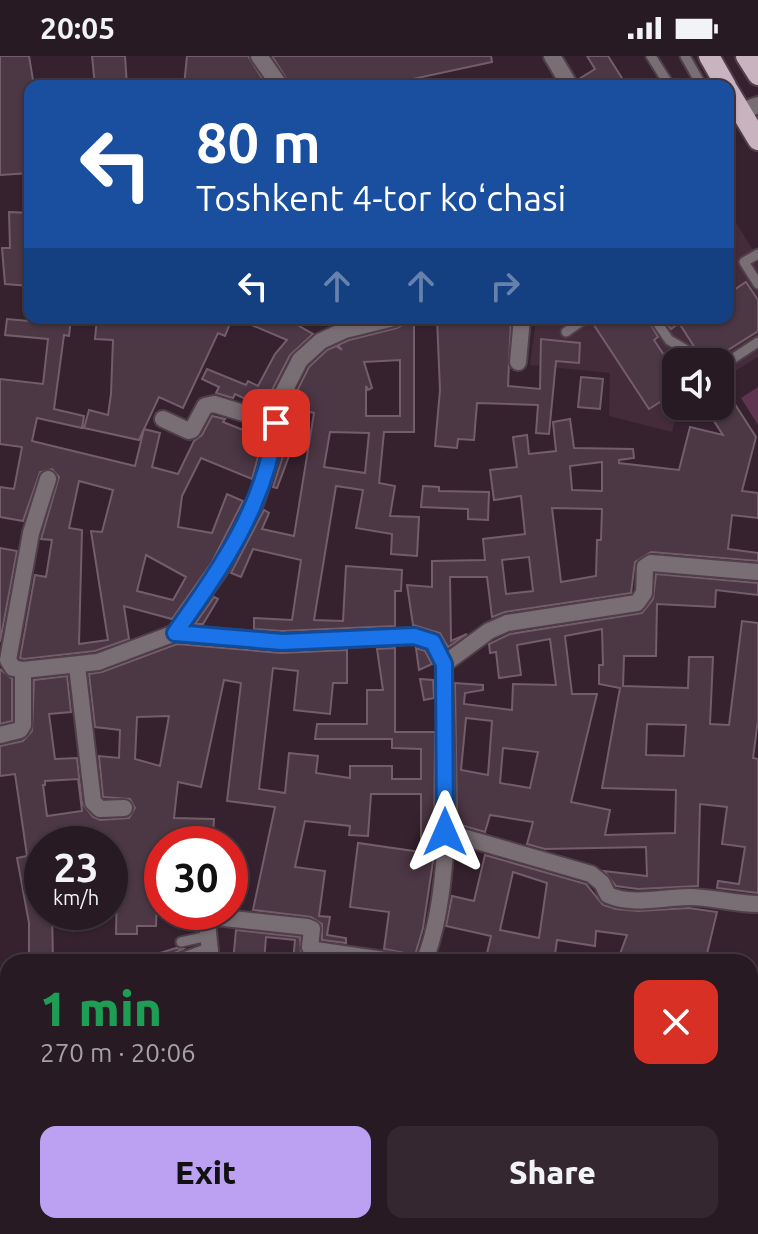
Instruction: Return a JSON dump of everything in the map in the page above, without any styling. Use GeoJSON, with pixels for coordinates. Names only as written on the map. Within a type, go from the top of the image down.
{"type":"FeatureCollection","features":[{"type":"Feature","properties":{"kind":"main road"},"geometry":{"type":"LineString","coordinates":[[709,56],[722,80]]}},
{"type":"Feature","properties":{"kind":"main road"},"geometry":{"type":"LineString","coordinates":[[742,111],[758,140]]}},
{"type":"Feature","properties":{"kind":"street"},"geometry":{"type":"LineString","coordinates":[[259,56],[276,80]]}},
{"type":"Feature","properties":{"kind":"street"},"geometry":{"type":"LineString","coordinates":[[552,56],[566,80]]}},
{"type":"Feature","properties":{"kind":"street"},"geometry":{"type":"LineString","coordinates":[[175,633],[221,568],[256,501],[271,457],[282,395],[300,360],[321,341],[363,324]]}},
{"type":"Feature","properties":{"kind":"street"},"geometry":{"type":"LineString","coordinates":[[518,362],[521,324]]}},
{"type":"Feature","properties":{"kind":"street"},"geometry":{"type":"LineString","coordinates":[[163,419],[189,431],[205,406],[214,404],[276,423]]}},
{"type":"Feature","properties":{"kind":"street"},"geometry":{"type":"LineString","coordinates":[[48,479],[31,533],[8,660],[13,668],[23,670],[98,662],[175,633],[282,642],[414,636],[433,642],[444,664],[445,832],[439,906],[426,954]]}},
{"type":"Feature","properties":{"kind":"street"},"geometry":{"type":"LineString","coordinates":[[444,664],[489,631],[507,623],[637,603],[644,593],[645,567],[651,563],[758,572]]}},
{"type":"Feature","properties":{"kind":"street"},"geometry":{"type":"LineString","coordinates":[[77,666],[93,802],[104,809],[124,808]]}},
{"type":"Feature","properties":{"kind":"street"},"geometry":{"type":"LineString","coordinates":[[0,735],[20,730],[23,725],[23,670]]}},
{"type":"Feature","properties":{"kind":"street"},"geometry":{"type":"LineString","coordinates":[[445,832],[591,874],[602,883],[608,895],[621,901],[692,897],[758,904]]}},
{"type":"Feature","properties":{"kind":"street"},"geometry":{"type":"LineString","coordinates":[[248,919],[307,927],[312,929],[310,947],[343,954]]}},
{"type":"Feature","properties":{"kind":"street"},"geometry":{"type":"LineString","coordinates":[[208,930],[210,950]]}},
{"type":"Feature","properties":{"kind":"lane"},"geometry":{"type":"LineString","coordinates":[[651,56],[666,80]]}},
{"type":"Feature","properties":{"kind":"lane"},"geometry":{"type":"LineString","coordinates":[[685,56],[699,80]]}},
{"type":"Feature","properties":{"kind":"lane"},"geometry":{"type":"LineString","coordinates":[[758,254],[744,262],[758,284]]}},
{"type":"Feature","properties":{"kind":"lane"},"geometry":{"type":"LineString","coordinates":[[566,332],[577,324]]}},
{"type":"Feature","properties":{"kind":"lane"},"geometry":{"type":"LineString","coordinates":[[658,324],[669,340],[683,348]]}},
{"type":"Feature","properties":{"kind":"lane"},"geometry":{"type":"LineString","coordinates":[[734,358],[758,342]]}},
{"type":"Feature","properties":{"kind":"lane"},"geometry":{"type":"LineString","coordinates":[[181,942],[210,950]]}},
{"type":"Feature","properties":{"kind":"shaded area"},"geometry":{"type":"Polygon","coordinates":[[[734,220],[758,258],[758,357],[734,372],[734,348],[662,348],[662,420],[675,420],[672,432],[609,416],[610,373],[530,365],[535,324],[734,324],[734,220]]]}},
{"type":"Feature","properties":{"kind":"shaded area"},"geometry":{"type":"Polygon","coordinates":[[[758,387],[758,425],[741,398],[758,387]]]}},
{"type":"Feature","properties":{"kind":"building"},"geometry":{"type":"Polygon","coordinates":[[[0,56],[29,56],[33,80],[24,80],[24,173],[0,175],[0,56]]]}},
{"type":"Feature","properties":{"kind":"building"},"geometry":{"type":"Polygon","coordinates":[[[92,56],[125,56],[127,80],[94,80],[92,56]]]}},
{"type":"Feature","properties":{"kind":"building"},"geometry":{"type":"Polygon","coordinates":[[[187,56],[248,56],[263,80],[185,80],[187,56]]]}},
{"type":"Feature","properties":{"kind":"building"},"geometry":{"type":"Polygon","coordinates":[[[272,56],[491,56],[492,62],[408,80],[287,80],[272,56]]]}},
{"type":"Feature","properties":{"kind":"building"},"geometry":{"type":"Polygon","coordinates":[[[587,56],[608,56],[623,80],[579,80],[595,69],[587,56]]]}},
{"type":"Feature","properties":{"kind":"building"},"geometry":{"type":"Polygon","coordinates":[[[9,212],[24,213],[24,286],[5,284],[2,248],[10,248],[9,212]]]}},
{"type":"Feature","properties":{"kind":"building"},"geometry":{"type":"Polygon","coordinates":[[[746,282],[758,300],[758,331],[731,348],[695,348],[680,324],[734,324],[734,290],[746,282]]]}},
{"type":"Feature","properties":{"kind":"building"},"geometry":{"type":"Polygon","coordinates":[[[7,319],[24,321],[24,324],[70,324],[69,336],[64,335],[54,409],[84,416],[82,428],[37,418],[32,441],[135,466],[144,429],[160,433],[152,467],[178,474],[194,441],[202,435],[212,416],[263,438],[252,479],[201,458],[182,496],[178,527],[212,533],[227,494],[243,501],[212,562],[172,619],[124,606],[129,639],[95,651],[20,658],[35,575],[46,577],[52,540],[41,539],[59,477],[52,469],[40,472],[23,521],[0,517],[0,487],[14,489],[22,447],[0,444],[0,379],[43,384],[48,339],[5,335],[7,319]],[[79,481],[69,528],[82,530],[79,644],[108,640],[91,531],[102,532],[113,490],[79,481]],[[146,555],[137,591],[173,600],[186,577],[146,555]]]}},
{"type":"Feature","properties":{"kind":"building"},"geometry":{"type":"Polygon","coordinates":[[[96,324],[230,324],[225,336],[218,333],[183,408],[159,397],[139,440],[84,428],[89,410],[108,415],[111,394],[113,340],[95,339],[96,324]]]}},
{"type":"Feature","properties":{"kind":"building"},"geometry":{"type":"Polygon","coordinates":[[[249,324],[296,324],[313,334],[290,355],[272,390],[268,409],[235,394],[233,398],[216,393],[219,387],[202,379],[207,369],[246,385],[248,381],[258,386],[275,354],[287,340],[249,324]]]}},
{"type":"Feature","properties":{"kind":"building"},"geometry":{"type":"Polygon","coordinates":[[[402,324],[414,324],[414,432],[384,432],[379,483],[395,486],[390,516],[419,517],[417,556],[391,554],[392,534],[356,528],[363,490],[336,486],[314,620],[343,621],[346,566],[402,570],[401,591],[395,591],[395,626],[282,631],[254,629],[254,618],[292,620],[301,560],[253,549],[241,577],[231,573],[264,510],[269,513],[262,529],[294,536],[314,413],[306,411],[277,488],[273,487],[282,459],[293,399],[309,367],[327,350],[336,346],[342,350],[338,345],[349,340],[402,324]],[[400,360],[364,362],[372,388],[368,390],[366,386],[366,416],[400,416],[400,360]],[[330,432],[324,467],[365,473],[369,433],[330,432]]]}},
{"type":"Feature","properties":{"kind":"building"},"geometry":{"type":"Polygon","coordinates":[[[437,324],[511,324],[508,386],[540,389],[541,339],[580,343],[579,363],[556,361],[549,434],[536,433],[538,405],[477,403],[474,440],[458,439],[457,448],[435,446],[440,390],[437,324]]]}},
{"type":"Feature","properties":{"kind":"building"},"geometry":{"type":"Polygon","coordinates":[[[593,324],[650,324],[658,337],[654,340],[662,352],[662,401],[649,409],[593,324]]]}},
{"type":"Feature","properties":{"kind":"building"},"geometry":{"type":"Polygon","coordinates":[[[581,377],[603,379],[600,409],[578,407],[581,377]]]}},
{"type":"Feature","properties":{"kind":"building"},"geometry":{"type":"Polygon","coordinates":[[[734,403],[756,437],[742,491],[758,493],[758,518],[732,515],[728,549],[758,553],[758,561],[651,552],[635,562],[631,593],[505,612],[492,617],[487,577],[450,577],[451,641],[467,634],[448,647],[440,633],[413,625],[407,585],[432,587],[432,561],[485,560],[483,539],[525,534],[521,496],[494,500],[490,470],[517,467],[513,437],[527,435],[529,454],[556,451],[553,422],[570,419],[574,448],[633,449],[634,458],[619,460],[619,463],[679,470],[690,427],[723,435],[713,420],[734,420],[734,403]],[[602,462],[570,466],[572,490],[602,491],[602,462]],[[552,508],[561,582],[596,576],[602,509],[552,508]],[[529,557],[502,560],[506,594],[533,591],[529,557]]]}},
{"type":"Feature","properties":{"kind":"building"},"geometry":{"type":"Polygon","coordinates":[[[423,486],[439,487],[439,491],[489,492],[488,520],[468,519],[468,509],[421,507],[423,486]]]}},
{"type":"Feature","properties":{"kind":"building"},"geometry":{"type":"Polygon","coordinates":[[[0,548],[17,551],[0,642],[0,548]]]}},
{"type":"Feature","properties":{"kind":"building"},"geometry":{"type":"Polygon","coordinates":[[[656,574],[758,583],[758,595],[716,590],[715,607],[657,604],[656,656],[624,656],[623,686],[688,688],[689,657],[713,657],[710,724],[729,725],[742,621],[758,623],[758,720],[753,758],[758,759],[758,893],[717,888],[718,881],[739,884],[745,847],[722,844],[727,807],[700,804],[698,886],[638,889],[616,886],[604,871],[647,876],[646,847],[545,849],[527,844],[533,822],[490,815],[485,832],[457,824],[455,683],[483,685],[483,690],[465,693],[464,704],[512,710],[513,684],[556,685],[550,639],[517,645],[521,675],[499,678],[496,652],[490,653],[489,644],[510,634],[642,613],[653,599],[656,574]],[[602,629],[565,636],[572,694],[597,694],[571,802],[610,810],[605,835],[675,833],[676,790],[602,788],[620,688],[599,684],[599,665],[603,665],[602,629]],[[466,718],[461,770],[488,775],[492,721],[466,718]],[[647,724],[646,755],[684,756],[686,725],[647,724]],[[503,748],[500,783],[530,788],[538,752],[503,748]]]}},
{"type":"Feature","properties":{"kind":"building"},"geometry":{"type":"Polygon","coordinates":[[[214,597],[218,599],[203,624],[195,624],[214,597]]]}},
{"type":"Feature","properties":{"kind":"building"},"geometry":{"type":"Polygon","coordinates":[[[177,644],[281,653],[347,650],[347,683],[333,683],[330,714],[294,710],[298,671],[273,668],[259,789],[285,793],[289,753],[318,756],[316,773],[350,778],[350,766],[392,766],[392,779],[421,779],[421,749],[392,748],[392,739],[315,739],[317,724],[367,724],[367,690],[383,690],[377,649],[395,648],[395,732],[435,732],[434,855],[423,928],[415,954],[384,949],[389,912],[350,907],[358,843],[421,852],[421,794],[371,794],[368,836],[349,835],[350,826],[305,821],[295,867],[325,871],[319,916],[330,917],[327,935],[346,938],[346,943],[322,940],[322,924],[311,917],[253,910],[275,807],[227,801],[241,683],[224,680],[201,787],[178,782],[174,818],[214,819],[214,826],[144,826],[144,926],[137,926],[137,934],[116,934],[116,930],[128,930],[128,826],[24,826],[24,836],[15,774],[0,776],[0,746],[23,741],[32,731],[34,680],[67,676],[71,712],[49,714],[55,759],[77,758],[82,803],[93,817],[100,820],[129,818],[135,808],[130,799],[103,797],[99,756],[119,758],[120,730],[95,727],[89,674],[177,644]],[[169,716],[137,717],[135,759],[160,766],[169,716]],[[78,779],[45,781],[47,816],[82,811],[78,779]]]}},
{"type":"Feature","properties":{"kind":"building"},"geometry":{"type":"Polygon","coordinates":[[[416,648],[425,651],[432,664],[419,670],[416,648]]]}},
{"type":"Feature","properties":{"kind":"building"},"geometry":{"type":"Polygon","coordinates":[[[0,669],[12,679],[12,721],[0,724],[0,669]]]}},
{"type":"Feature","properties":{"kind":"building"},"geometry":{"type":"Polygon","coordinates":[[[420,679],[433,680],[434,698],[424,700],[420,679]]]}},
{"type":"Feature","properties":{"kind":"building"},"geometry":{"type":"Polygon","coordinates":[[[485,855],[586,884],[603,905],[616,909],[689,908],[717,912],[707,954],[620,954],[627,935],[596,931],[595,946],[557,940],[555,954],[487,954],[491,936],[446,926],[452,896],[474,901],[485,855]],[[513,872],[500,930],[539,938],[547,883],[513,872]]]}},
{"type":"Feature","properties":{"kind":"building"},"geometry":{"type":"Polygon","coordinates":[[[24,857],[24,896],[17,858],[24,857]]]}},
{"type":"Feature","properties":{"kind":"building"},"geometry":{"type":"Polygon","coordinates":[[[29,930],[52,930],[53,954],[29,954],[29,930]]]}},
{"type":"Feature","properties":{"kind":"building"},"geometry":{"type":"Polygon","coordinates":[[[236,930],[300,937],[302,954],[294,954],[295,940],[266,937],[265,954],[234,954],[236,930]]]}},
{"type":"Feature","properties":{"kind":"building"},"geometry":{"type":"Polygon","coordinates":[[[176,948],[183,949],[172,954],[157,954],[176,948]]]}},
{"type":"Feature","properties":{"kind":"route"},"geometry":{"type":"LineString","coordinates":[[276,423],[271,457],[256,501],[221,568],[175,633],[282,642],[414,636],[433,642],[444,664],[445,832]]}}]}
